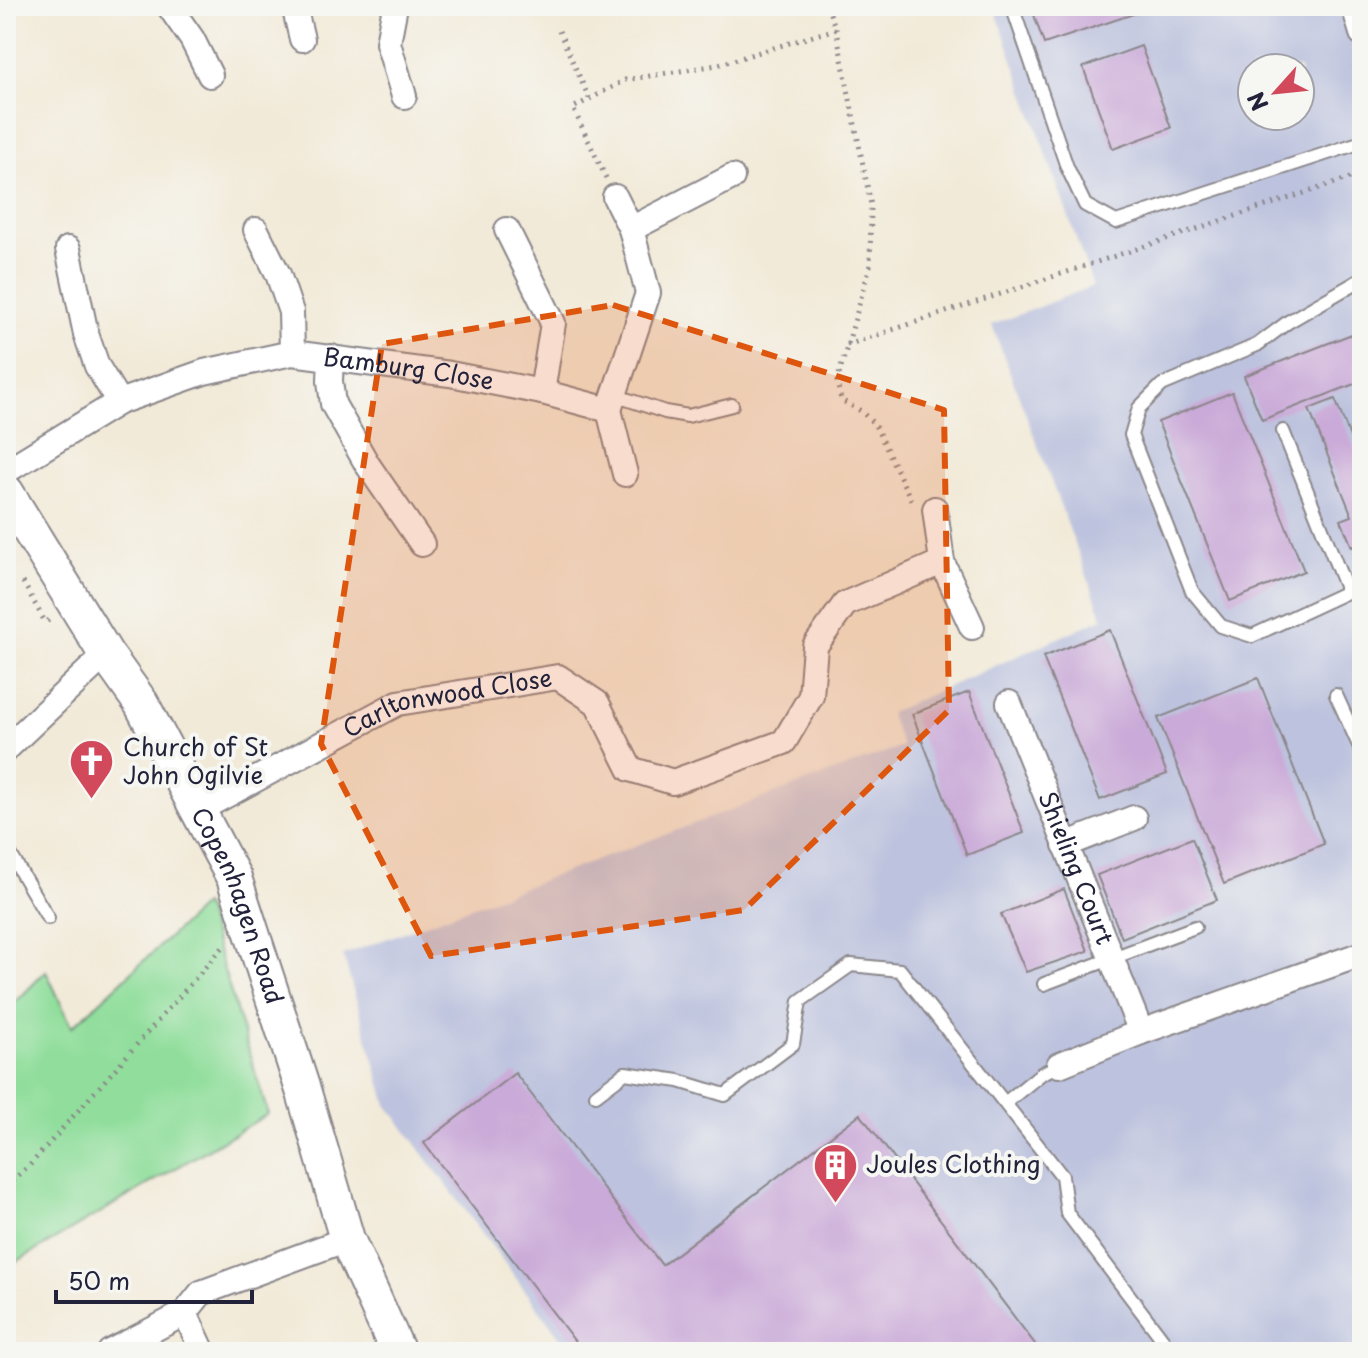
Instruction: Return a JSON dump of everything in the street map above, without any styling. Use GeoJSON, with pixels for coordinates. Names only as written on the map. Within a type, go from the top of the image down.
{"type":"FeatureCollection","features":[{"type":"Feature","properties":{"kind":"street"},"geometry":{"type":"LineString","coordinates":[[169,6],[192,39],[210,75]]}},
{"type":"Feature","properties":{"kind":"street"},"geometry":{"type":"LineString","coordinates":[[294,6],[302,39]]}},
{"type":"Feature","properties":{"kind":"street"},"geometry":{"type":"LineString","coordinates":[[395,6],[388,43],[404,96]]}},
{"type":"Feature","properties":{"kind":"street"},"geometry":{"type":"LineString","coordinates":[[1354,6],[1362,33]]}},
{"type":"Feature","properties":{"kind":"street"},"geometry":{"type":"LineString","coordinates":[[631,229],[732,177]]}},
{"type":"Feature","properties":{"kind":"street"},"geometry":{"type":"LineString","coordinates":[[615,197],[631,229],[648,293],[611,402],[625,474]]}},
{"type":"Feature","properties":{"kind":"street"},"geometry":{"type":"LineString","coordinates":[[256,230],[278,274],[291,312],[292,353]]}},
{"type":"Feature","properties":{"kind":"street"},"geometry":{"type":"LineString","coordinates":[[507,230],[553,323],[542,392]]}},
{"type":"Feature","properties":{"kind":"street"},"geometry":{"type":"LineString","coordinates":[[68,249],[86,334],[97,366],[119,402]]}},
{"type":"Feature","properties":{"kind":"street","name":"Bamburg Close"},"geometry":{"type":"LineString","coordinates":[[6,471],[119,402],[204,372],[292,353],[450,374],[611,402]]}},
{"type":"Feature","properties":{"kind":"street"},"geometry":{"type":"LineString","coordinates":[[331,357],[333,404],[360,454],[422,544]]}},
{"type":"Feature","properties":{"kind":"street","name":"Copenhagen Road"},"geometry":{"type":"LineString","coordinates":[[6,492],[106,654],[141,703],[234,878],[304,1093],[347,1239],[398,1352]]}},
{"type":"Feature","properties":{"kind":"street"},"geometry":{"type":"LineString","coordinates":[[935,509],[942,562],[972,627]]}},
{"type":"Feature","properties":{"kind":"street","name":"Carltonwood Close"},"geometry":{"type":"LineString","coordinates":[[197,811],[398,703],[558,677],[597,703],[630,769],[673,782],[784,742],[811,696],[815,646],[845,604],[942,562]]}},
{"type":"Feature","properties":{"kind":"street"},"geometry":{"type":"LineString","coordinates":[[6,749],[106,654]]}},
{"type":"Feature","properties":{"kind":"street","name":"Shieling Court"},"geometry":{"type":"LineString","coordinates":[[1009,703],[1138,1035]]}},
{"type":"Feature","properties":{"kind":"street"},"geometry":{"type":"LineString","coordinates":[[1065,845],[1134,818]]}},
{"type":"Feature","properties":{"kind":"street"},"geometry":{"type":"LineString","coordinates":[[1059,1065],[1362,954]]}},
{"type":"Feature","properties":{"kind":"street"},"geometry":{"type":"LineString","coordinates":[[110,1352],[185,1313],[201,1293],[347,1239]]}},
{"type":"Feature","properties":{"kind":"street"},"geometry":{"type":"LineString","coordinates":[[185,1313],[203,1352]]}},
{"type":"Feature","properties":{"kind":"lane"},"geometry":{"type":"LineString","coordinates":[[1012,6],[1067,167],[1085,205],[1116,222],[1362,142]]}},
{"type":"Feature","properties":{"kind":"lane"},"geometry":{"type":"LineString","coordinates":[[1362,279],[1288,322],[1257,345],[1162,385],[1139,408],[1131,435],[1192,591],[1221,626],[1252,636],[1362,585]]}},
{"type":"Feature","properties":{"kind":"lane"},"geometry":{"type":"LineString","coordinates":[[611,402],[688,416],[732,405]]}},
{"type":"Feature","properties":{"kind":"lane"},"geometry":{"type":"LineString","coordinates":[[1283,431],[1347,591]]}},
{"type":"Feature","properties":{"kind":"lane"},"geometry":{"type":"LineString","coordinates":[[1336,695],[1362,752]]}},
{"type":"Feature","properties":{"kind":"lane"},"geometry":{"type":"LineString","coordinates":[[6,847],[48,918]]}},
{"type":"Feature","properties":{"kind":"lane"},"geometry":{"type":"LineString","coordinates":[[1044,984],[1195,927]]}},
{"type":"Feature","properties":{"kind":"lane"},"geometry":{"type":"LineString","coordinates":[[596,1095],[625,1073],[679,1081],[725,1095],[793,1044],[800,1001],[851,965],[900,970],[1062,1176],[1067,1213],[1172,1352]]}},
{"type":"Feature","properties":{"kind":"lane"},"geometry":{"type":"LineString","coordinates":[[1005,1103],[1041,1074],[1059,1065]]}},
{"type":"Feature","properties":{"kind":"path"},"geometry":{"type":"LineString","coordinates":[[827,6],[836,29],[871,205],[870,266],[837,382],[841,400],[861,411],[875,425],[915,509],[930,500],[935,509]]}},
{"type":"Feature","properties":{"kind":"path"},"geometry":{"type":"LineString","coordinates":[[615,197],[573,108],[625,80],[717,65],[836,29]]}},
{"type":"Feature","properties":{"kind":"path"},"geometry":{"type":"LineString","coordinates":[[559,31],[589,98]]}},
{"type":"Feature","properties":{"kind":"path"},"geometry":{"type":"LineString","coordinates":[[846,346],[1362,174]]}},
{"type":"Feature","properties":{"kind":"path"},"geometry":{"type":"LineString","coordinates":[[6,1186],[30,1165],[247,920]]}},
{"type":"Feature","properties":{"kind":"path"},"geometry":{"type":"LineString","coordinates":[[6,1335],[14,1352]]}},
{"type":"Feature","properties":{"kind":"highlighted area"},"geometry":{"type":"Polygon","coordinates":[[[613,305],[944,410],[949,710],[744,910],[431,956],[321,744],[382,344],[613,305]]]}},
{"type":"Feature","properties":{"kind":"shaded area"},"geometry":{"type":"Polygon","coordinates":[[[994,6],[1362,6],[1362,1352],[571,1352],[387,1105],[343,955],[902,746],[889,713],[1103,618],[992,325],[1093,286],[994,6]]]}},
{"type":"Feature","properties":{"kind":"green space"},"geometry":{"type":"Polygon","coordinates":[[[204,905],[268,1114],[6,1268],[6,1012],[46,971],[72,1027],[204,905]]]}},
{"type":"Feature","properties":{"kind":"building"},"geometry":{"type":"Polygon","coordinates":[[[1031,6],[1154,6],[1154,7],[1044,44],[1031,6]]]}},
{"type":"Feature","properties":{"kind":"building"},"geometry":{"type":"Polygon","coordinates":[[[1141,46],[1171,128],[1113,149],[1083,67],[1141,46]]]}},
{"type":"Feature","properties":{"kind":"building"},"geometry":{"type":"Polygon","coordinates":[[[1362,330],[1362,381],[1262,420],[1244,376],[1362,330]]]}},
{"type":"Feature","properties":{"kind":"building"},"geometry":{"type":"Polygon","coordinates":[[[1232,392],[1304,571],[1230,601],[1158,422],[1232,392]]]}},
{"type":"Feature","properties":{"kind":"building"},"geometry":{"type":"Polygon","coordinates":[[[1335,399],[1362,467],[1362,543],[1352,547],[1341,520],[1352,516],[1309,409],[1335,399]]]}},
{"type":"Feature","properties":{"kind":"building"},"geometry":{"type":"Polygon","coordinates":[[[1110,630],[1167,774],[1100,800],[1043,657],[1110,630]]]}},
{"type":"Feature","properties":{"kind":"building"},"geometry":{"type":"Polygon","coordinates":[[[1258,678],[1324,844],[1224,884],[1158,718],[1258,678]]]}},
{"type":"Feature","properties":{"kind":"building"},"geometry":{"type":"Polygon","coordinates":[[[969,692],[1024,833],[967,855],[912,714],[969,692]]]}},
{"type":"Feature","properties":{"kind":"building"},"geometry":{"type":"Polygon","coordinates":[[[1192,838],[1217,900],[1122,938],[1097,875],[1192,838]]]}},
{"type":"Feature","properties":{"kind":"building"},"geometry":{"type":"Polygon","coordinates":[[[1064,889],[1088,951],[1026,972],[1001,914],[1064,889]]]}},
{"type":"Feature","properties":{"kind":"building","name":"Joules Clothing"},"geometry":{"type":"Polygon","coordinates":[[[515,1073],[662,1265],[860,1114],[1041,1352],[583,1352],[424,1143],[515,1073]]]}},
{"type":"Feature","properties":{"kind":"place","name":"Church of St John Ogilvie"},"geometry":{"type":"Point","coordinates":[92,801]}},
{"type":"Feature","properties":{"kind":"place","name":"Joules Clothing"},"geometry":{"type":"Point","coordinates":[835,1204]}}]}
